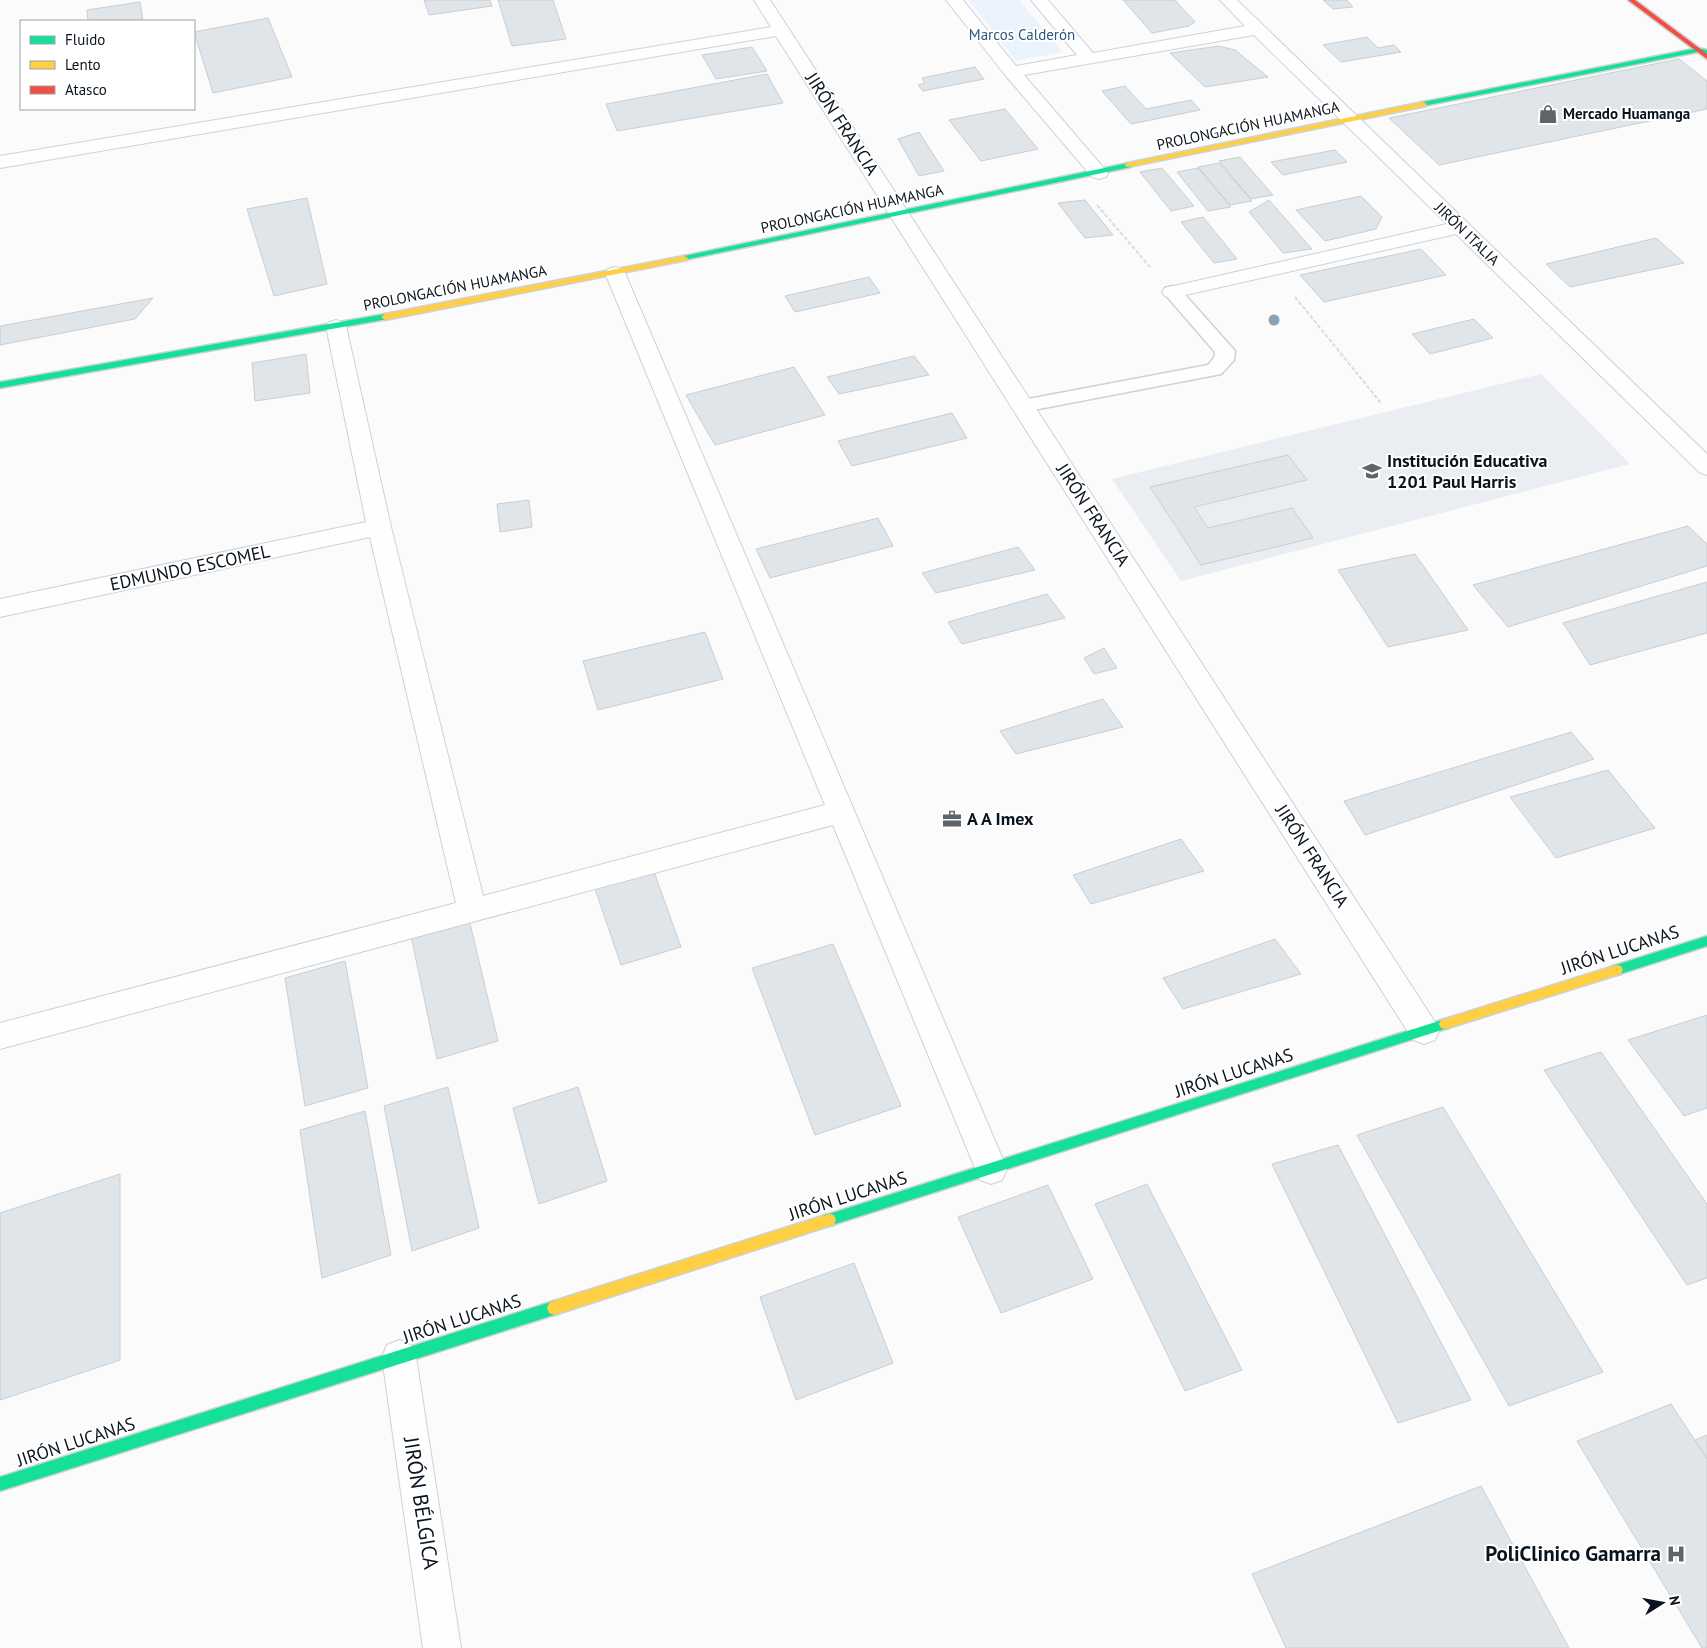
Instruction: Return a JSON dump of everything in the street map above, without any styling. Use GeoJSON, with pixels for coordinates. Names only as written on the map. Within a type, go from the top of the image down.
{"type":"FeatureCollection","features":[{"type":"Feature","properties":{"kind":"street","name":"JIRÓN FRANCIA"},"geometry":{"type":"LineString","coordinates":[[762,0],[1424,1031]]}},
{"type":"Feature","properties":{"kind":"street"},"geometry":{"type":"LineString","coordinates":[[954,0],[1012,72],[1099,173]]}},
{"type":"Feature","properties":{"kind":"street"},"geometry":{"type":"LineString","coordinates":[[1039,0],[1088,58]]}},
{"type":"Feature","properties":{"kind":"street","name":"JIRÓN ITALIA"},"geometry":{"type":"LineString","coordinates":[[1228,0],[1348,120],[1707,467]]}},
{"type":"Feature","properties":{"kind":"street"},"geometry":{"type":"LineString","coordinates":[[1631,0],[1704,53]]}},
{"type":"Feature","properties":{"kind":"street"},"geometry":{"type":"LineString","coordinates":[[1012,72],[1257,29]]}},
{"type":"Feature","properties":{"kind":"street"},"geometry":{"type":"LineString","coordinates":[[0,162],[781,30]]}},
{"type":"Feature","properties":{"kind":"street","name":"PROLONGACIÓN HUAMANGA"},"geometry":{"type":"LineString","coordinates":[[0,385],[336,326],[615,273],[1348,120],[1704,53]]}},
{"type":"Feature","properties":{"kind":"street"},"geometry":{"type":"LineString","coordinates":[[1172,292],[1460,227]]}},
{"type":"Feature","properties":{"kind":"street"},"geometry":{"type":"LineString","coordinates":[[615,273],[991,1169]]}},
{"type":"Feature","properties":{"kind":"street"},"geometry":{"type":"LineString","coordinates":[[336,326],[379,528],[472,910]]}},
{"type":"Feature","properties":{"kind":"street","name":"EDMUNDO ESCOMEL"},"geometry":{"type":"LineString","coordinates":[[0,608],[379,528]]}},
{"type":"Feature","properties":{"kind":"street"},"geometry":{"type":"LineString","coordinates":[[0,1036],[841,812]]}},
{"type":"Feature","properties":{"kind":"street","name":"JIRÓN LUCANAS"},"geometry":{"type":"LineString","coordinates":[[0,1484],[1707,941]]}},
{"type":"Feature","properties":{"kind":"street","name":"JIRÓN BÉLGICA"},"geometry":{"type":"LineString","coordinates":[[399,1357],[442,1648]]}},
{"type":"Feature","properties":{"kind":"lane"},"geometry":{"type":"LineString","coordinates":[[1023,406],[1214,370],[1224,360],[1225,351],[1172,292]]}},
{"type":"Feature","properties":{"kind":"path"},"geometry":{"type":"LineString","coordinates":[[1074,178],[1172,292]]}},
{"type":"Feature","properties":{"kind":"path"},"geometry":{"type":"LineString","coordinates":[[1272,269],[1382,403]]}},
{"type":"Feature","properties":{"kind":"shaded area","name":"Institución Educativa 1201 Paul Harris"},"geometry":{"type":"Polygon","coordinates":[[[1541,374],[1630,464],[1181,581],[1112,479],[1541,374]]]}},
{"type":"Feature","properties":{"kind":"green space","name":"Marcos Calderón"},"geometry":{"type":"Polygon","coordinates":[[[968,0],[1019,0],[1063,52],[1016,61],[968,0]]]}},
{"type":"Feature","properties":{"kind":"building"},"geometry":{"type":"Polygon","coordinates":[[[424,0],[490,0],[492,6],[429,15],[424,0]]]}},
{"type":"Feature","properties":{"kind":"building"},"geometry":{"type":"Polygon","coordinates":[[[498,0],[553,0],[566,39],[512,46],[498,0]]]}},
{"type":"Feature","properties":{"kind":"building"},"geometry":{"type":"Polygon","coordinates":[[[1123,0],[1175,0],[1195,22],[1189,26],[1152,33],[1123,0]]]}},
{"type":"Feature","properties":{"kind":"building"},"geometry":{"type":"Polygon","coordinates":[[[1323,0],[1347,0],[1353,7],[1333,9],[1323,0]]]}},
{"type":"Feature","properties":{"kind":"building"},"geometry":{"type":"Polygon","coordinates":[[[140,2],[143,20],[88,20],[87,10],[140,2]]]}},
{"type":"Feature","properties":{"kind":"building"},"geometry":{"type":"Polygon","coordinates":[[[268,18],[292,77],[213,93],[195,32],[268,18]]]}},
{"type":"Feature","properties":{"kind":"building"},"geometry":{"type":"Polygon","coordinates":[[[1367,37],[1378,48],[1394,45],[1401,52],[1341,62],[1323,45],[1367,37]]]}},
{"type":"Feature","properties":{"kind":"building"},"geometry":{"type":"Polygon","coordinates":[[[1219,46],[1235,50],[1268,77],[1205,87],[1170,53],[1219,46]]]}},
{"type":"Feature","properties":{"kind":"building"},"geometry":{"type":"Polygon","coordinates":[[[752,47],[767,71],[716,79],[702,55],[752,47]]]}},
{"type":"Feature","properties":{"kind":"building","name":"Mercado Huamanga"},"geometry":{"type":"Polygon","coordinates":[[[1679,59],[1707,81],[1707,109],[1439,165],[1389,118],[1679,59]]]}},
{"type":"Feature","properties":{"kind":"building"},"geometry":{"type":"Polygon","coordinates":[[[975,67],[984,79],[923,91],[918,85],[925,83],[922,78],[975,67]]]}},
{"type":"Feature","properties":{"kind":"building"},"geometry":{"type":"Polygon","coordinates":[[[767,74],[783,103],[617,131],[606,104],[767,74]]]}},
{"type":"Feature","properties":{"kind":"building"},"geometry":{"type":"Polygon","coordinates":[[[1125,86],[1146,109],[1191,100],[1200,110],[1131,124],[1102,91],[1125,86]]]}},
{"type":"Feature","properties":{"kind":"building"},"geometry":{"type":"Polygon","coordinates":[[[1005,109],[1038,149],[981,161],[949,120],[1005,109]]]}},
{"type":"Feature","properties":{"kind":"building"},"geometry":{"type":"Polygon","coordinates":[[[919,132],[944,171],[919,176],[898,139],[919,132]]]}},
{"type":"Feature","properties":{"kind":"building"},"geometry":{"type":"Polygon","coordinates":[[[1335,150],[1347,162],[1283,175],[1271,162],[1335,150]]]}},
{"type":"Feature","properties":{"kind":"building"},"geometry":{"type":"Polygon","coordinates":[[[1240,157],[1273,195],[1251,199],[1219,161],[1240,157]]]}},
{"type":"Feature","properties":{"kind":"building"},"geometry":{"type":"Polygon","coordinates":[[[1219,163],[1252,201],[1230,205],[1198,167],[1219,163]]]}},
{"type":"Feature","properties":{"kind":"building"},"geometry":{"type":"Polygon","coordinates":[[[1162,168],[1194,206],[1171,211],[1140,172],[1162,168]]]}},
{"type":"Feature","properties":{"kind":"building"},"geometry":{"type":"Polygon","coordinates":[[[1198,168],[1231,207],[1208,211],[1177,172],[1198,168]]]}},
{"type":"Feature","properties":{"kind":"building"},"geometry":{"type":"Polygon","coordinates":[[[1361,196],[1382,217],[1376,229],[1325,241],[1296,210],[1361,196]]]}},
{"type":"Feature","properties":{"kind":"building"},"geometry":{"type":"Polygon","coordinates":[[[307,198],[327,284],[274,296],[247,209],[307,198]]]}},
{"type":"Feature","properties":{"kind":"building"},"geometry":{"type":"Polygon","coordinates":[[[1085,200],[1113,235],[1085,238],[1058,203],[1085,200]]]}},
{"type":"Feature","properties":{"kind":"building"},"geometry":{"type":"Polygon","coordinates":[[[1269,200],[1312,249],[1283,253],[1249,212],[1269,200]]]}},
{"type":"Feature","properties":{"kind":"building"},"geometry":{"type":"Polygon","coordinates":[[[1203,217],[1237,259],[1214,263],[1181,222],[1203,217]]]}},
{"type":"Feature","properties":{"kind":"building"},"geometry":{"type":"Polygon","coordinates":[[[1656,238],[1684,263],[1570,287],[1546,264],[1656,238]]]}},
{"type":"Feature","properties":{"kind":"building"},"geometry":{"type":"Polygon","coordinates":[[[1421,249],[1446,275],[1324,302],[1300,275],[1421,249]]]}},
{"type":"Feature","properties":{"kind":"building"},"geometry":{"type":"Polygon","coordinates":[[[869,277],[880,293],[795,312],[785,296],[869,277]]]}},
{"type":"Feature","properties":{"kind":"building"},"geometry":{"type":"Polygon","coordinates":[[[153,298],[135,319],[0,345],[0,326],[153,298]]]}},
{"type":"Feature","properties":{"kind":"building"},"geometry":{"type":"Polygon","coordinates":[[[1474,319],[1493,338],[1430,354],[1412,334],[1474,319]]]}},
{"type":"Feature","properties":{"kind":"building"},"geometry":{"type":"Polygon","coordinates":[[[306,354],[310,393],[255,401],[252,363],[306,354]]]}},
{"type":"Feature","properties":{"kind":"building"},"geometry":{"type":"Polygon","coordinates":[[[914,356],[929,375],[839,394],[827,377],[914,356]]]}},
{"type":"Feature","properties":{"kind":"building"},"geometry":{"type":"Polygon","coordinates":[[[794,367],[825,415],[715,445],[686,395],[794,367]]]}},
{"type":"Feature","properties":{"kind":"building"},"geometry":{"type":"Polygon","coordinates":[[[952,413],[967,438],[852,466],[838,441],[952,413]]]}},
{"type":"Feature","properties":{"kind":"building"},"geometry":{"type":"Polygon","coordinates":[[[1288,455],[1307,480],[1194,507],[1208,528],[1292,508],[1313,538],[1201,565],[1150,487],[1288,455]]]}},
{"type":"Feature","properties":{"kind":"building"},"geometry":{"type":"Polygon","coordinates":[[[529,500],[532,527],[500,532],[497,504],[529,500]]]}},
{"type":"Feature","properties":{"kind":"building"},"geometry":{"type":"Polygon","coordinates":[[[878,518],[893,546],[770,578],[756,549],[878,518]]]}},
{"type":"Feature","properties":{"kind":"building"},"geometry":{"type":"Polygon","coordinates":[[[1688,526],[1707,544],[1707,566],[1508,627],[1473,585],[1688,526]]]}},
{"type":"Feature","properties":{"kind":"building"},"geometry":{"type":"Polygon","coordinates":[[[1018,547],[1035,570],[936,593],[922,573],[1018,547]]]}},
{"type":"Feature","properties":{"kind":"building"},"geometry":{"type":"Polygon","coordinates":[[[1415,554],[1468,630],[1388,647],[1338,570],[1415,554]]]}},
{"type":"Feature","properties":{"kind":"building"},"geometry":{"type":"Polygon","coordinates":[[[1707,582],[1707,633],[1590,665],[1563,623],[1707,582]]]}},
{"type":"Feature","properties":{"kind":"building"},"geometry":{"type":"Polygon","coordinates":[[[1047,594],[1065,618],[962,644],[948,622],[1047,594]]]}},
{"type":"Feature","properties":{"kind":"building"},"geometry":{"type":"Polygon","coordinates":[[[705,632],[723,679],[598,710],[583,661],[705,632]]]}},
{"type":"Feature","properties":{"kind":"building"},"geometry":{"type":"Polygon","coordinates":[[[1104,648],[1117,668],[1094,674],[1084,658],[1104,648]]]}},
{"type":"Feature","properties":{"kind":"building"},"geometry":{"type":"Polygon","coordinates":[[[1103,699],[1123,727],[1016,754],[1000,731],[1103,699]]]}},
{"type":"Feature","properties":{"kind":"building"},"geometry":{"type":"Polygon","coordinates":[[[1571,732],[1594,759],[1365,835],[1344,801],[1571,732]]]}},
{"type":"Feature","properties":{"kind":"building"},"geometry":{"type":"Polygon","coordinates":[[[1608,770],[1655,828],[1556,858],[1510,797],[1608,770]]]}},
{"type":"Feature","properties":{"kind":"building"},"geometry":{"type":"Polygon","coordinates":[[[1181,839],[1204,871],[1091,904],[1073,875],[1181,839]]]}},
{"type":"Feature","properties":{"kind":"building"},"geometry":{"type":"Polygon","coordinates":[[[653,869],[681,947],[621,965],[594,886],[653,869]]]}},
{"type":"Feature","properties":{"kind":"building"},"geometry":{"type":"Polygon","coordinates":[[[469,919],[498,1041],[437,1059],[411,936],[469,919]]]}},
{"type":"Feature","properties":{"kind":"building"},"geometry":{"type":"Polygon","coordinates":[[[1275,939],[1301,974],[1183,1009],[1163,978],[1275,939]]]}},
{"type":"Feature","properties":{"kind":"building"},"geometry":{"type":"Polygon","coordinates":[[[833,944],[901,1106],[815,1135],[752,968],[833,944]]]}},
{"type":"Feature","properties":{"kind":"building"},"geometry":{"type":"Polygon","coordinates":[[[345,961],[368,1088],[305,1106],[285,978],[345,961]]]}},
{"type":"Feature","properties":{"kind":"building"},"geometry":{"type":"Polygon","coordinates":[[[1707,1015],[1707,1108],[1684,1116],[1628,1040],[1707,1015]]]}},
{"type":"Feature","properties":{"kind":"building"},"geometry":{"type":"Polygon","coordinates":[[[1601,1052],[1707,1204],[1707,1278],[1687,1285],[1544,1070],[1601,1052]]]}},
{"type":"Feature","properties":{"kind":"building"},"geometry":{"type":"Polygon","coordinates":[[[448,1087],[479,1228],[412,1251],[384,1106],[448,1087]]]}},
{"type":"Feature","properties":{"kind":"building"},"geometry":{"type":"Polygon","coordinates":[[[578,1087],[607,1181],[539,1204],[513,1108],[578,1087]]]}},
{"type":"Feature","properties":{"kind":"building"},"geometry":{"type":"Polygon","coordinates":[[[1443,1107],[1603,1372],[1509,1406],[1357,1135],[1443,1107]]]}},
{"type":"Feature","properties":{"kind":"building"},"geometry":{"type":"Polygon","coordinates":[[[365,1111],[391,1255],[322,1278],[300,1130],[365,1111]]]}},
{"type":"Feature","properties":{"kind":"building"},"geometry":{"type":"Polygon","coordinates":[[[1338,1145],[1471,1400],[1398,1423],[1272,1164],[1338,1145]]]}},
{"type":"Feature","properties":{"kind":"building"},"geometry":{"type":"Polygon","coordinates":[[[120,1174],[120,1360],[0,1400],[0,1213],[120,1174]]]}},
{"type":"Feature","properties":{"kind":"building"},"geometry":{"type":"Polygon","coordinates":[[[1147,1184],[1242,1370],[1185,1391],[1095,1204],[1147,1184]]]}},
{"type":"Feature","properties":{"kind":"building"},"geometry":{"type":"Polygon","coordinates":[[[1048,1185],[1093,1279],[1001,1313],[958,1217],[1048,1185]]]}},
{"type":"Feature","properties":{"kind":"building"},"geometry":{"type":"Polygon","coordinates":[[[854,1263],[893,1363],[796,1400],[760,1297],[854,1263]]]}},
{"type":"Feature","properties":{"kind":"building","name":"PoliClinico Gamarra"},"geometry":{"type":"Polygon","coordinates":[[[1671,1404],[1707,1459],[1707,1648],[1702,1648],[1577,1441],[1671,1404]]]}},
{"type":"Feature","properties":{"kind":"building"},"geometry":{"type":"Polygon","coordinates":[[[1707,1435],[1707,1459],[1695,1440],[1707,1435]]]}},
{"type":"Feature","properties":{"kind":"building"},"geometry":{"type":"Polygon","coordinates":[[[1481,1486],[1569,1648],[1286,1648],[1252,1574],[1481,1486]]]}},
{"type":"Feature","properties":{"kind":"traffic: fast"},"geometry":{"type":"LineString","coordinates":[[1423,104],[1698,50],[1707,52]]}},
{"type":"Feature","properties":{"kind":"traffic: fast"},"geometry":{"type":"LineString","coordinates":[[684,258],[1128,165]]}},
{"type":"Feature","properties":{"kind":"traffic: fast"},"geometry":{"type":"LineString","coordinates":[[0,385],[385,317]]}},
{"type":"Feature","properties":{"kind":"traffic: fast"},"geometry":{"type":"LineString","coordinates":[[1617,970],[1707,941]]}},
{"type":"Feature","properties":{"kind":"traffic: fast"},"geometry":{"type":"LineString","coordinates":[[829,1220],[1445,1024]]}},
{"type":"Feature","properties":{"kind":"traffic: fast"},"geometry":{"type":"LineString","coordinates":[[0,1484],[554,1308]]}},
{"type":"Feature","properties":{"kind":"traffic: slow"},"geometry":{"type":"LineString","coordinates":[[1128,165],[1423,104]]}},
{"type":"Feature","properties":{"kind":"traffic: slow"},"geometry":{"type":"LineString","coordinates":[[385,317],[684,258]]}},
{"type":"Feature","properties":{"kind":"traffic: slow"},"geometry":{"type":"LineString","coordinates":[[1445,1024],[1617,970]]}},
{"type":"Feature","properties":{"kind":"traffic: slow"},"geometry":{"type":"LineString","coordinates":[[554,1308],[829,1220]]}},
{"type":"Feature","properties":{"kind":"traffic: jam"},"geometry":{"type":"LineString","coordinates":[[1631,0],[1707,57]]}},
{"type":"Feature","properties":{"kind":"place","name":"Mercado Huamanga"},"geometry":{"type":"Point","coordinates":[1548,114]}},
{"type":"Feature","properties":{"kind":"place","name":"Institución Educativa 1201 Paul Harris"},"geometry":{"type":"Point","coordinates":[1372,471]}},
{"type":"Feature","properties":{"kind":"place","name":"A A Imex"},"geometry":{"type":"Point","coordinates":[952,819]}},
{"type":"Feature","properties":{"kind":"place","name":"PoliClinico Gamarra"},"geometry":{"type":"Point","coordinates":[1676,1554]}}]}
